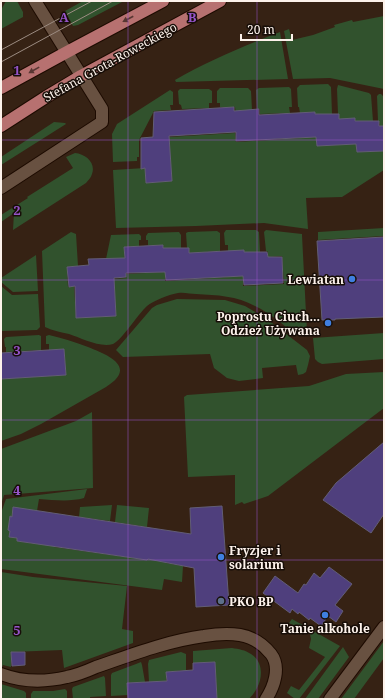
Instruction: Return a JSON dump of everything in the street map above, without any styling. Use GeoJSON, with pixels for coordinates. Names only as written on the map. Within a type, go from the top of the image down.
{"type":"FeatureCollection","features":[{"type":"Feature","properties":{"kind":"main road"},"geometry":{"type":"LineString","coordinates":[[1,88],[163,1]]}},
{"type":"Feature","properties":{"kind":"main road","name":"Stefana Grota-Roweckiego"},"geometry":{"type":"LineString","coordinates":[[1,126],[81,76],[220,1]]}},
{"type":"Feature","properties":{"kind":"street"},"geometry":{"type":"LineString","coordinates":[[1,188],[102,122],[102,109],[35,1]]}},
{"type":"Feature","properties":{"kind":"street"},"geometry":{"type":"LineString","coordinates":[[330,699],[384,627]]}},
{"type":"Feature","properties":{"kind":"street"},"geometry":{"type":"LineString","coordinates":[[1,674],[24,680],[48,680],[68,677],[141,651],[188,638],[222,634],[241,635],[255,640],[266,648],[272,656],[276,666],[276,677],[272,690],[266,699]]}},
{"type":"Feature","properties":{"kind":"green space"},"geometry":{"type":"Polygon","coordinates":[[[6,1],[17,1],[23,12],[23,17],[1,29],[1,10],[6,1]]]}},
{"type":"Feature","properties":{"kind":"green space"},"geometry":{"type":"Polygon","coordinates":[[[83,1],[124,1],[78,25],[73,26],[65,11],[83,1]]]}},
{"type":"Feature","properties":{"kind":"green space"},"geometry":{"type":"Polygon","coordinates":[[[384,16],[384,89],[330,78],[293,79],[284,31],[289,29],[292,40],[313,35],[335,27],[334,25],[352,20],[353,22],[384,16]]]}},
{"type":"Feature","properties":{"kind":"green space"},"geometry":{"type":"Polygon","coordinates":[[[280,32],[288,79],[176,82],[175,80],[226,54],[280,32]]]}},
{"type":"Feature","properties":{"kind":"green space"},"geometry":{"type":"Polygon","coordinates":[[[328,84],[331,87],[332,114],[315,120],[314,112],[300,113],[298,107],[297,88],[300,85],[328,84]]]}},
{"type":"Feature","properties":{"kind":"green space"},"geometry":{"type":"Polygon","coordinates":[[[338,85],[369,93],[371,95],[373,121],[371,121],[371,127],[339,119],[338,85]]]}},
{"type":"Feature","properties":{"kind":"green space"},"geometry":{"type":"Polygon","coordinates":[[[289,87],[291,89],[292,107],[289,107],[290,113],[260,114],[260,109],[257,109],[256,90],[259,88],[289,87]]]}},
{"type":"Feature","properties":{"kind":"green space"},"geometry":{"type":"Polygon","coordinates":[[[220,88],[248,88],[251,91],[252,110],[249,110],[249,115],[236,115],[235,107],[220,107],[220,103],[217,103],[217,91],[220,88]]]}},
{"type":"Feature","properties":{"kind":"green space"},"geometry":{"type":"Polygon","coordinates":[[[180,89],[209,89],[212,91],[212,103],[209,103],[209,108],[182,109],[181,105],[179,104],[178,91],[180,89]]]}},
{"type":"Feature","properties":{"kind":"green space"},"geometry":{"type":"Polygon","coordinates":[[[170,90],[173,92],[173,105],[170,105],[171,110],[154,111],[139,140],[139,157],[137,157],[137,161],[113,162],[112,134],[117,124],[170,90]]]}},
{"type":"Feature","properties":{"kind":"green space"},"geometry":{"type":"Polygon","coordinates":[[[379,94],[384,97],[384,126],[380,126],[378,121],[377,96],[379,94]]]}},
{"type":"Feature","properties":{"kind":"green space"},"geometry":{"type":"Polygon","coordinates":[[[54,122],[66,124],[1,165],[1,157],[54,122]]]}},
{"type":"Feature","properties":{"kind":"green space"},"geometry":{"type":"Polygon","coordinates":[[[235,133],[236,142],[316,137],[317,146],[356,144],[357,152],[384,151],[384,170],[342,197],[306,198],[308,229],[264,223],[116,228],[113,170],[145,168],[146,183],[172,181],[169,137],[235,133]]]}},
{"type":"Feature","properties":{"kind":"green space"},"geometry":{"type":"Polygon","coordinates":[[[75,153],[86,157],[93,166],[92,175],[86,183],[13,230],[14,213],[1,222],[1,215],[73,168],[66,157],[75,153]]]}},
{"type":"Feature","properties":{"kind":"green space"},"geometry":{"type":"Polygon","coordinates":[[[384,228],[384,236],[318,240],[318,232],[384,228]]]}},
{"type":"Feature","properties":{"kind":"green space"},"geometry":{"type":"Polygon","coordinates":[[[226,230],[256,230],[259,232],[260,258],[228,251],[228,245],[225,245],[224,233],[226,230]]]}},
{"type":"Feature","properties":{"kind":"green space"},"geometry":{"type":"Polygon","coordinates":[[[266,230],[302,234],[307,333],[295,334],[266,312],[241,300],[219,296],[183,293],[166,296],[147,306],[121,338],[113,344],[97,344],[45,327],[42,251],[71,232],[76,234],[78,266],[67,267],[68,287],[74,286],[76,318],[116,316],[114,279],[126,278],[126,274],[165,272],[165,281],[243,276],[243,286],[284,284],[282,256],[268,257],[264,232],[266,230]]]}},
{"type":"Feature","properties":{"kind":"green space"},"geometry":{"type":"Polygon","coordinates":[[[217,231],[220,233],[220,251],[189,253],[189,248],[187,248],[186,233],[217,231]]]}},
{"type":"Feature","properties":{"kind":"green space"},"geometry":{"type":"Polygon","coordinates":[[[179,232],[181,235],[181,248],[164,254],[163,245],[148,245],[148,240],[146,240],[148,233],[179,232]]]}},
{"type":"Feature","properties":{"kind":"green space"},"geometry":{"type":"Polygon","coordinates":[[[139,234],[141,236],[141,240],[139,240],[139,246],[124,247],[125,263],[106,259],[111,235],[139,234]]]}},
{"type":"Feature","properties":{"kind":"green space"},"geometry":{"type":"Polygon","coordinates":[[[36,255],[38,291],[13,292],[1,282],[1,278],[36,255]]]}},
{"type":"Feature","properties":{"kind":"green space"},"geometry":{"type":"Polygon","coordinates":[[[1,286],[12,295],[38,294],[40,327],[37,330],[2,331],[1,286]]]}},
{"type":"Feature","properties":{"kind":"green space"},"geometry":{"type":"Polygon","coordinates":[[[177,299],[225,300],[245,306],[267,319],[307,350],[310,356],[306,372],[298,375],[296,365],[262,368],[263,378],[239,381],[227,378],[214,368],[210,354],[123,357],[116,350],[152,308],[177,299]]]}},
{"type":"Feature","properties":{"kind":"green space"},"geometry":{"type":"Polygon","coordinates":[[[384,333],[384,359],[322,364],[315,359],[313,338],[384,333]]]}},
{"type":"Feature","properties":{"kind":"green space"},"geometry":{"type":"Polygon","coordinates":[[[49,335],[78,343],[104,354],[116,362],[120,368],[120,373],[115,380],[106,387],[41,424],[21,434],[1,441],[1,379],[66,375],[64,349],[49,350],[49,344],[46,344],[46,336],[49,335]]]}},
{"type":"Feature","properties":{"kind":"green space"},"geometry":{"type":"Polygon","coordinates":[[[41,336],[41,350],[6,352],[4,339],[6,337],[41,336]]]}},
{"type":"Feature","properties":{"kind":"green space"},"geometry":{"type":"Polygon","coordinates":[[[384,372],[384,408],[268,496],[244,504],[242,502],[235,505],[235,475],[188,477],[184,397],[187,395],[309,386],[346,374],[384,372]]]}},
{"type":"Feature","properties":{"kind":"green space"},"geometry":{"type":"Polygon","coordinates":[[[92,412],[93,488],[4,495],[1,505],[1,449],[76,421],[92,412]]]}},
{"type":"Feature","properties":{"kind":"green space"},"geometry":{"type":"Polygon","coordinates":[[[87,489],[84,498],[73,500],[39,499],[37,511],[13,508],[8,530],[10,531],[9,537],[17,538],[17,541],[36,544],[37,541],[54,543],[54,547],[147,560],[148,558],[166,560],[166,563],[183,566],[182,582],[164,579],[162,590],[1,569],[1,513],[6,499],[87,489]]]}},
{"type":"Feature","properties":{"kind":"green space"},"geometry":{"type":"Polygon","coordinates":[[[112,505],[110,521],[79,517],[80,507],[112,505]]]}},
{"type":"Feature","properties":{"kind":"green space"},"geometry":{"type":"Polygon","coordinates":[[[117,505],[149,508],[147,527],[115,522],[117,505]]]}},
{"type":"Feature","properties":{"kind":"green space"},"geometry":{"type":"Polygon","coordinates":[[[1,572],[33,577],[127,586],[122,629],[133,631],[133,643],[64,668],[62,650],[11,652],[11,667],[3,665],[1,669],[1,572]]]}},
{"type":"Feature","properties":{"kind":"green space"},"geometry":{"type":"Polygon","coordinates":[[[292,619],[340,646],[299,699],[295,699],[287,693],[291,686],[299,690],[325,657],[309,648],[311,639],[310,634],[289,623],[292,619]]]}},
{"type":"Feature","properties":{"kind":"green space"},"geometry":{"type":"Polygon","coordinates":[[[384,641],[384,658],[354,699],[341,699],[384,641]]]}},
{"type":"Feature","properties":{"kind":"green space"},"geometry":{"type":"Polygon","coordinates":[[[343,647],[349,657],[318,699],[305,699],[343,647]]]}},
{"type":"Feature","properties":{"kind":"green space"},"geometry":{"type":"Polygon","coordinates":[[[232,648],[240,649],[251,654],[260,665],[261,674],[259,684],[249,699],[217,699],[215,662],[193,663],[193,651],[232,648]]]}},
{"type":"Feature","properties":{"kind":"green space"},"geometry":{"type":"Polygon","coordinates":[[[181,652],[186,654],[186,670],[166,672],[166,681],[149,682],[149,660],[181,652]]]}},
{"type":"Feature","properties":{"kind":"green space"},"geometry":{"type":"Polygon","coordinates":[[[141,662],[145,682],[127,683],[128,695],[111,696],[112,673],[141,662]]]}},
{"type":"Feature","properties":{"kind":"green space"},"geometry":{"type":"Polygon","coordinates":[[[104,676],[106,696],[90,697],[90,699],[73,699],[73,687],[104,676]]]}},
{"type":"Feature","properties":{"kind":"green space"},"geometry":{"type":"Polygon","coordinates":[[[1,684],[24,691],[26,693],[26,699],[1,699],[1,684]]]}},
{"type":"Feature","properties":{"kind":"green space"},"geometry":{"type":"Polygon","coordinates":[[[65,689],[67,691],[67,699],[31,699],[31,694],[33,691],[53,691],[65,689]]]}},
{"type":"Feature","properties":{"kind":"building"},"geometry":{"type":"Polygon","coordinates":[[[234,107],[234,111],[259,109],[259,115],[315,112],[315,114],[339,114],[339,119],[355,118],[355,121],[379,121],[379,126],[384,126],[384,151],[357,152],[356,144],[317,146],[316,137],[236,141],[236,132],[169,136],[172,181],[146,183],[145,168],[141,169],[141,138],[153,137],[154,112],[234,107]]]}},
{"type":"Feature","properties":{"kind":"building","name":"Lewiatan"},"geometry":{"type":"Polygon","coordinates":[[[384,237],[384,317],[322,320],[317,241],[384,237]]]}},
{"type":"Feature","properties":{"kind":"building"},"geometry":{"type":"Polygon","coordinates":[[[163,245],[163,248],[189,248],[189,253],[244,250],[244,252],[267,252],[268,257],[282,257],[283,283],[244,285],[243,276],[166,280],[165,272],[126,273],[126,277],[114,278],[116,316],[76,318],[75,286],[69,287],[67,267],[89,265],[88,259],[125,258],[124,247],[163,245]]]}},
{"type":"Feature","properties":{"kind":"building"},"geometry":{"type":"Polygon","coordinates":[[[64,349],[66,375],[1,379],[1,353],[64,349]]]}},
{"type":"Feature","properties":{"kind":"building"},"geometry":{"type":"Polygon","coordinates":[[[384,442],[384,514],[371,533],[323,500],[336,483],[384,442]]]}},
{"type":"Feature","properties":{"kind":"building"},"geometry":{"type":"Polygon","coordinates":[[[222,506],[229,605],[196,607],[194,568],[148,559],[17,541],[17,538],[9,537],[10,531],[8,530],[13,507],[191,534],[190,508],[222,506]]]}},
{"type":"Feature","properties":{"kind":"building"},"geometry":{"type":"Polygon","coordinates":[[[329,567],[352,584],[335,605],[343,611],[336,622],[328,616],[321,626],[310,618],[309,620],[299,612],[298,614],[292,609],[290,613],[263,593],[275,576],[298,593],[304,584],[306,585],[314,573],[320,578],[329,567]]]}},
{"type":"Feature","properties":{"kind":"building"},"geometry":{"type":"Polygon","coordinates":[[[11,652],[25,652],[25,665],[12,666],[11,652]]]}},
{"type":"Feature","properties":{"kind":"building"},"geometry":{"type":"Polygon","coordinates":[[[215,662],[217,699],[128,699],[127,683],[167,681],[166,672],[193,670],[193,663],[215,662]]]}},
{"type":"Feature","properties":{"kind":"tram line"},"geometry":{"type":"LineString","coordinates":[[1,50],[92,1]]}},
{"type":"Feature","properties":{"kind":"tram line"},"geometry":{"type":"LineString","coordinates":[[1,62],[113,1]]}},
{"type":"Feature","properties":{"kind":"place","name":"Lewiatan"},"geometry":{"type":"Point","coordinates":[352,279]}},
{"type":"Feature","properties":{"kind":"place","name":"Poprostu Ciuch... Odzież Używana"},"geometry":{"type":"Point","coordinates":[328,323]}},
{"type":"Feature","properties":{"kind":"place","name":"Fryzjer i solarium"},"geometry":{"type":"Point","coordinates":[221,557]}},
{"type":"Feature","properties":{"kind":"place","name":"PKO BP"},"geometry":{"type":"Point","coordinates":[221,601]}},
{"type":"Feature","properties":{"kind":"place","name":"Tanie alkohole"},"geometry":{"type":"Point","coordinates":[325,615]}}]}
